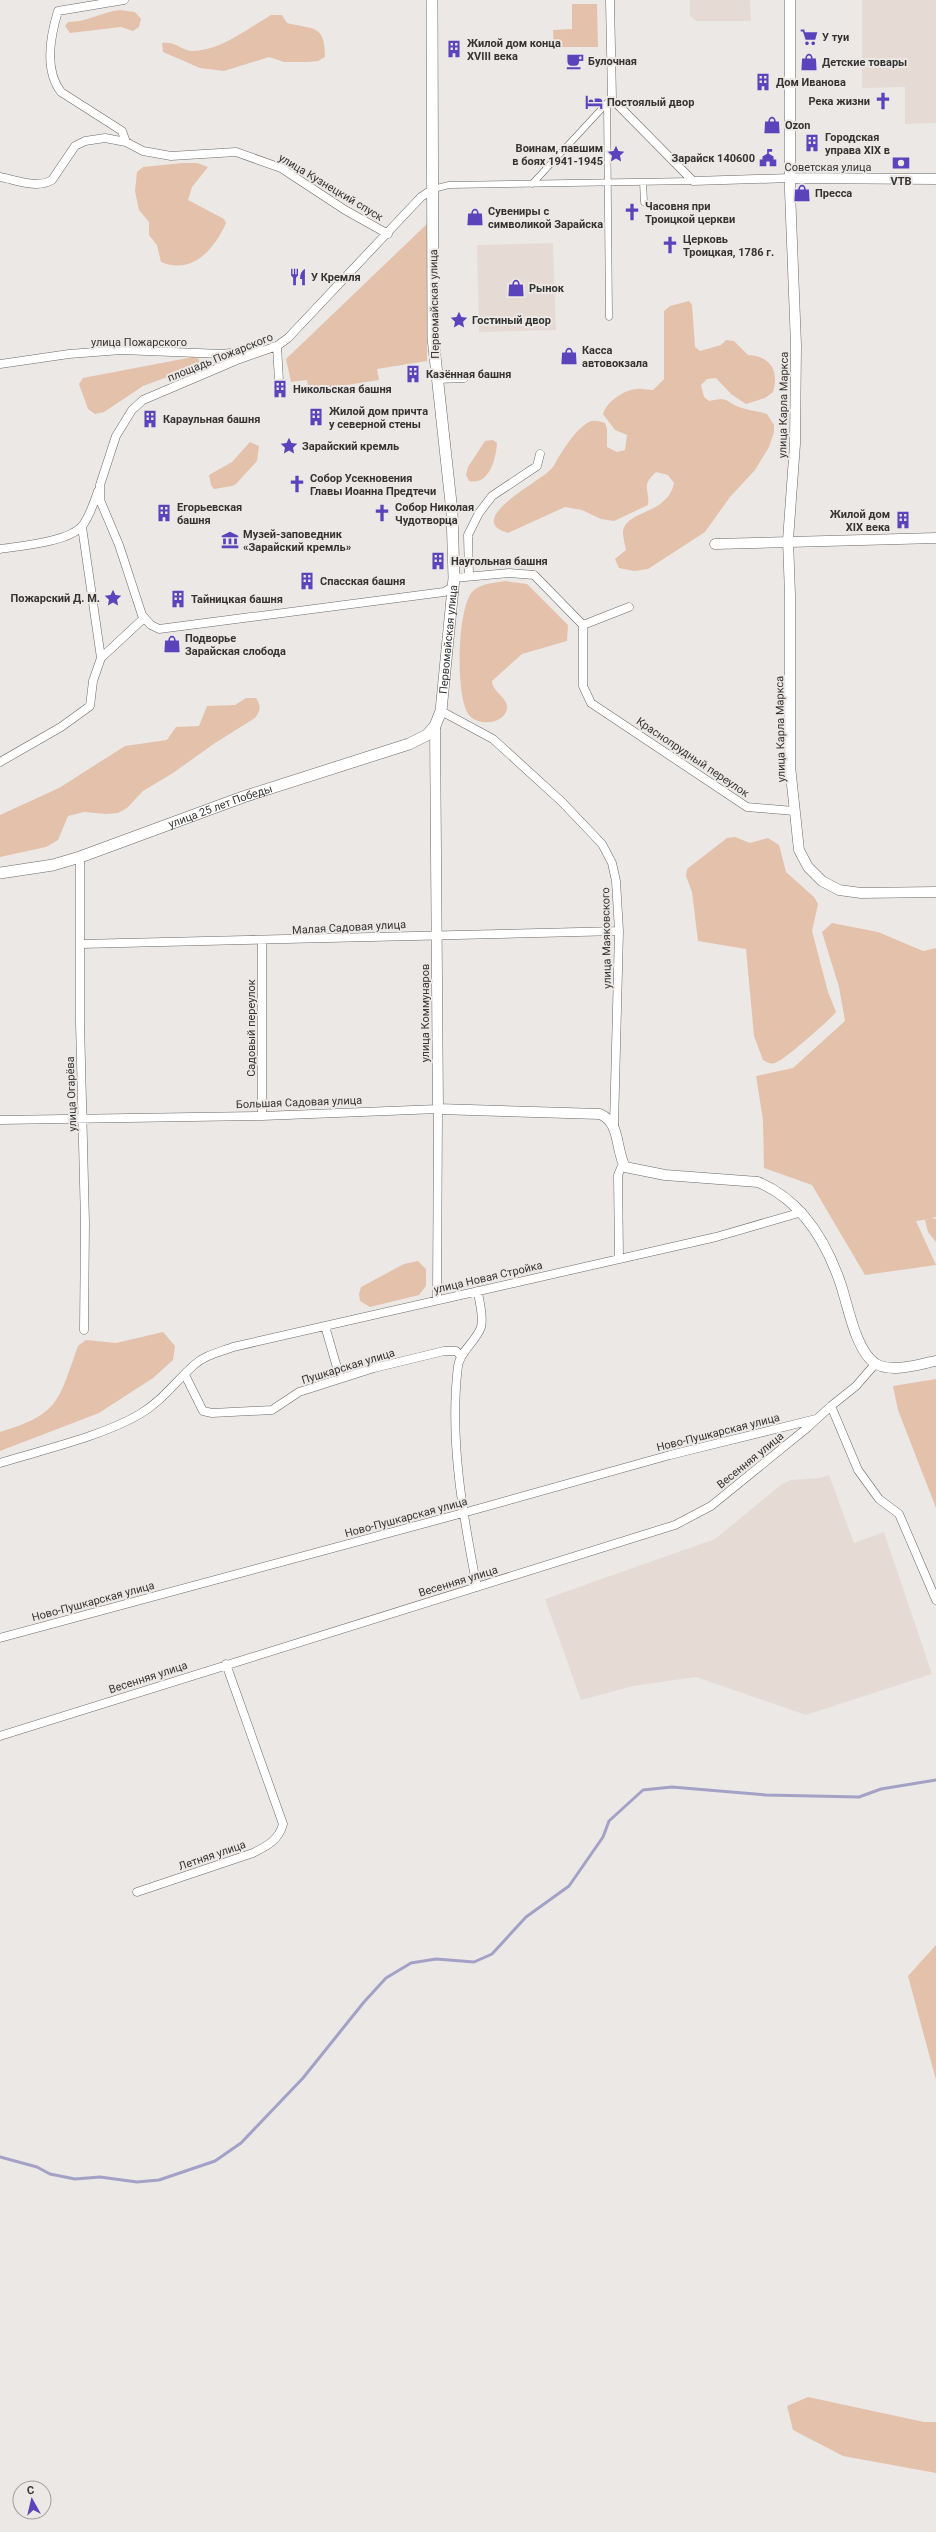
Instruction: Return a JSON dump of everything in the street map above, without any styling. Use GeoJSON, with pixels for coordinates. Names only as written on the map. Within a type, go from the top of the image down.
{"type":"FeatureCollection","features":[{"type":"Feature","properties":{"kind":"main road","name":"Первомайская улица"},"geometry":{"type":"LineString","coordinates":[[432,0],[433,308],[436,379],[452,512],[454,583],[441,711],[435,726]]}},
{"type":"Feature","properties":{"kind":"main road","name":"улица 25 лет Победы"},"geometry":{"type":"LineString","coordinates":[[0,873],[53,865],[80,858],[251,795],[409,744],[427,735],[435,726]]}},
{"type":"Feature","properties":{"kind":"street"},"geometry":{"type":"LineString","coordinates":[[124,0],[58,12],[49,58],[55,84],[61,92],[122,130],[126,142]]}},
{"type":"Feature","properties":{"kind":"street"},"geometry":{"type":"LineString","coordinates":[[609,317],[610,0]]}},
{"type":"Feature","properties":{"kind":"street","name":"улица Карла Маркса"},"geometry":{"type":"LineString","coordinates":[[790,0],[791,178],[796,345],[795,444],[788,540],[790,596],[790,766],[794,811]]}},
{"type":"Feature","properties":{"kind":"street"},"geometry":{"type":"LineString","coordinates":[[610,101],[693,181]]}},
{"type":"Feature","properties":{"kind":"street"},"geometry":{"type":"LineString","coordinates":[[532,184],[610,101]]}},
{"type":"Feature","properties":{"kind":"street","name":"улица Кузнецкий спуск"},"geometry":{"type":"LineString","coordinates":[[0,177],[39,185],[47,183],[52,180],[75,146],[85,141],[105,138],[126,142],[143,151],[171,156],[225,151],[250,156],[281,168],[344,210],[388,234]]}},
{"type":"Feature","properties":{"kind":"street","name":"Советская улица"},"geometry":{"type":"LineString","coordinates":[[433,188],[449,185],[791,178],[936,179]]}},
{"type":"Feature","properties":{"kind":"street"},"geometry":{"type":"LineString","coordinates":[[643,182],[644,202]]}},
{"type":"Feature","properties":{"kind":"street","name":"площадь Пожарского"},"geometry":{"type":"LineString","coordinates":[[100,485],[116,436],[132,410],[143,400],[237,360],[278,346],[288,338],[388,234],[421,197],[433,188]]}},
{"type":"Feature","properties":{"kind":"street"},"geometry":{"type":"LineString","coordinates":[[278,346],[279,380]]}},
{"type":"Feature","properties":{"kind":"street","name":"улица Пожарского"},"geometry":{"type":"LineString","coordinates":[[0,364],[69,354],[106,351],[223,354],[278,346]]}},
{"type":"Feature","properties":{"kind":"street"},"geometry":{"type":"LineString","coordinates":[[436,379],[464,378]]}},
{"type":"Feature","properties":{"kind":"street"},"geometry":{"type":"LineString","coordinates":[[470,576],[468,535],[479,513],[492,496],[537,466],[540,454]]}},
{"type":"Feature","properties":{"kind":"street"},"geometry":{"type":"LineString","coordinates":[[0,549],[64,537],[82,527],[92,508],[100,485]]}},
{"type":"Feature","properties":{"kind":"street"},"geometry":{"type":"LineString","coordinates":[[100,485],[104,514],[119,545],[144,618],[159,629],[444,592],[454,583],[470,576],[509,573],[534,575],[583,625],[629,607]]}},
{"type":"Feature","properties":{"kind":"street"},"geometry":{"type":"LineString","coordinates":[[0,762],[61,727],[90,706],[93,681],[101,658],[82,527]]}},
{"type":"Feature","properties":{"kind":"street"},"geometry":{"type":"LineString","coordinates":[[715,544],[788,540],[936,538]]}},
{"type":"Feature","properties":{"kind":"street"},"geometry":{"type":"LineString","coordinates":[[101,658],[144,618]]}},
{"type":"Feature","properties":{"kind":"street","name":"Краснопрудный переулок"},"geometry":{"type":"LineString","coordinates":[[583,625],[583,686],[591,703],[747,806],[794,811]]}},
{"type":"Feature","properties":{"kind":"street","name":"улица Маяковского"},"geometry":{"type":"LineString","coordinates":[[441,711],[493,739],[561,801],[602,844],[612,863],[616,881],[619,931],[614,1125]]}},
{"type":"Feature","properties":{"kind":"street","name":"улица Коммунаров"},"geometry":{"type":"LineString","coordinates":[[435,726],[438,1109],[437,1299]]}},
{"type":"Feature","properties":{"kind":"street"},"geometry":{"type":"LineString","coordinates":[[794,811],[799,850],[808,867],[822,881],[839,890],[862,893],[936,892]]}},
{"type":"Feature","properties":{"kind":"street","name":"улица Огарёва"},"geometry":{"type":"LineString","coordinates":[[80,858],[80,1022],[83,1120],[84,1330]]}},
{"type":"Feature","properties":{"kind":"street","name":"Малая Садовая улица"},"geometry":{"type":"LineString","coordinates":[[81,944],[262,941],[437,934],[619,931]]}},
{"type":"Feature","properties":{"kind":"street","name":"Садовый переулок"},"geometry":{"type":"LineString","coordinates":[[262,941],[262,1116]]}},
{"type":"Feature","properties":{"kind":"street","name":"Большая Садовая улица"},"geometry":{"type":"LineString","coordinates":[[0,1120],[83,1120],[262,1116],[438,1109],[600,1114],[609,1118],[614,1125]]}},
{"type":"Feature","properties":{"kind":"street"},"geometry":{"type":"LineString","coordinates":[[614,1125],[620,1158],[625,1167]]}},
{"type":"Feature","properties":{"kind":"street"},"geometry":{"type":"LineString","coordinates":[[619,1257],[618,1176],[620,1168],[625,1167],[665,1175],[758,1182],[779,1192],[802,1212],[832,1263],[861,1344],[867,1355],[876,1363],[896,1367],[936,1361]]}},
{"type":"Feature","properties":{"kind":"street","name":"улица Новая Стройка"},"geometry":{"type":"LineString","coordinates":[[184,1375],[195,1364],[233,1347],[619,1257],[716,1237],[802,1212]]}},
{"type":"Feature","properties":{"kind":"street"},"geometry":{"type":"LineString","coordinates":[[477,1587],[463,1513],[456,1426],[458,1365],[462,1356],[476,1338],[481,1326],[478,1291]]}},
{"type":"Feature","properties":{"kind":"street"},"geometry":{"type":"LineString","coordinates":[[325,1326],[340,1378]]}},
{"type":"Feature","properties":{"kind":"street","name":"Пушкарская улица"},"geometry":{"type":"LineString","coordinates":[[184,1375],[203,1411],[212,1413],[272,1410],[299,1392],[340,1378],[444,1351],[456,1352],[462,1356]]}},
{"type":"Feature","properties":{"kind":"street","name":"Весенняя улица"},"geometry":{"type":"LineString","coordinates":[[0,1736],[226,1664],[675,1525],[711,1506],[856,1386],[876,1363]]}},
{"type":"Feature","properties":{"kind":"street"},"geometry":{"type":"LineString","coordinates":[[0,1463],[119,1424],[141,1413],[184,1375]]}},
{"type":"Feature","properties":{"kind":"street"},"geometry":{"type":"LineString","coordinates":[[831,1406],[858,1470],[879,1499],[899,1514],[936,1600]]}},
{"type":"Feature","properties":{"kind":"street","name":"Ново-Пушкарская улица"},"geometry":{"type":"LineString","coordinates":[[0,1638],[463,1513],[670,1454],[817,1419]]}},
{"type":"Feature","properties":{"kind":"street","name":"Летняя улица"},"geometry":{"type":"LineString","coordinates":[[137,1892],[270,1844],[281,1832],[283,1824],[226,1664]]}},
{"type":"Feature","properties":{"kind":"shaded area"},"geometry":{"type":"Polygon","coordinates":[[[690,0],[750,0],[751,21],[696,21],[690,16],[690,0]]]}},
{"type":"Feature","properties":{"kind":"shaded area"},"geometry":{"type":"Polygon","coordinates":[[[862,0],[936,0],[936,123],[905,124],[905,87],[862,88],[862,0]]]}},
{"type":"Feature","properties":{"kind":"shaded area"},"geometry":{"type":"Polygon","coordinates":[[[572,4],[597,4],[598,47],[554,47],[553,30],[572,29],[572,4]]]}},
{"type":"Feature","properties":{"kind":"shaded area"},"geometry":{"type":"Polygon","coordinates":[[[120,10],[135,12],[141,19],[139,27],[133,31],[121,27],[70,33],[65,26],[68,22],[75,22],[120,10]]]}},
{"type":"Feature","properties":{"kind":"shaded area"},"geometry":{"type":"Polygon","coordinates":[[[271,15],[282,15],[287,23],[310,28],[320,33],[323,38],[325,57],[318,61],[284,62],[269,57],[224,71],[200,68],[163,52],[162,43],[171,43],[189,51],[204,50],[214,47],[234,38],[271,15]]]}},
{"type":"Feature","properties":{"kind":"shaded area"},"geometry":{"type":"Polygon","coordinates":[[[197,163],[208,167],[192,187],[188,200],[224,219],[226,223],[215,242],[201,258],[183,265],[172,265],[161,262],[157,245],[149,235],[149,222],[139,210],[135,191],[137,172],[143,167],[197,163]]]}},
{"type":"Feature","properties":{"kind":"shaded area"},"geometry":{"type":"Polygon","coordinates":[[[428,223],[427,361],[377,369],[379,380],[309,391],[307,380],[291,382],[286,359],[428,223]]]}},
{"type":"Feature","properties":{"kind":"shaded area","name":"Рынок"},"geometry":{"type":"Polygon","coordinates":[[[553,243],[556,330],[479,332],[477,245],[553,243]]]}},
{"type":"Feature","properties":{"kind":"shaded area"},"geometry":{"type":"Polygon","coordinates":[[[689,301],[692,305],[695,347],[700,351],[721,345],[726,340],[734,341],[748,355],[762,358],[768,362],[774,371],[775,378],[773,392],[765,398],[746,404],[731,394],[716,378],[707,379],[701,385],[704,397],[709,401],[721,399],[742,408],[767,414],[774,425],[774,432],[769,447],[755,470],[730,497],[705,532],[648,569],[634,571],[619,568],[615,559],[626,550],[623,532],[626,525],[638,515],[656,507],[664,501],[670,493],[674,483],[668,475],[656,472],[648,481],[647,485],[648,505],[614,521],[601,519],[582,510],[565,507],[508,533],[496,527],[494,519],[499,510],[508,501],[552,468],[572,438],[587,423],[598,421],[605,423],[607,429],[607,447],[617,452],[625,450],[627,435],[615,430],[603,414],[605,409],[612,401],[622,394],[639,389],[653,390],[664,379],[664,311],[670,306],[689,301]]]}},
{"type":"Feature","properties":{"kind":"shaded area"},"geometry":{"type":"Polygon","coordinates":[[[193,357],[199,359],[200,365],[143,386],[104,412],[95,414],[88,409],[79,384],[83,378],[193,357]]]}},
{"type":"Feature","properties":{"kind":"shaded area"},"geometry":{"type":"Polygon","coordinates":[[[493,440],[497,443],[495,456],[490,470],[482,479],[469,481],[466,475],[468,467],[485,441],[493,440]]]}},
{"type":"Feature","properties":{"kind":"shaded area"},"geometry":{"type":"Polygon","coordinates":[[[250,442],[259,446],[257,461],[236,484],[214,489],[211,485],[209,475],[232,462],[250,442]]]}},
{"type":"Feature","properties":{"kind":"shaded area"},"geometry":{"type":"Polygon","coordinates":[[[505,581],[527,584],[568,625],[567,641],[522,654],[492,681],[495,688],[506,702],[507,709],[505,714],[496,721],[478,721],[469,715],[464,705],[461,691],[460,652],[464,614],[468,600],[473,591],[484,585],[505,581]]]}},
{"type":"Feature","properties":{"kind":"shaded area"},"geometry":{"type":"Polygon","coordinates":[[[246,698],[256,698],[259,703],[260,708],[255,718],[215,743],[173,773],[143,791],[127,808],[118,813],[106,814],[84,812],[68,816],[58,840],[46,847],[0,857],[0,815],[59,788],[125,746],[167,740],[176,727],[199,726],[207,706],[235,705],[246,698]]]}},
{"type":"Feature","properties":{"kind":"shaded area"},"geometry":{"type":"Polygon","coordinates":[[[735,837],[750,843],[768,838],[779,845],[786,872],[814,897],[818,904],[812,931],[828,992],[836,1012],[798,1047],[781,1060],[773,1063],[768,1063],[763,1060],[754,1036],[746,949],[698,941],[692,892],[686,876],[687,869],[727,838],[735,837]]]}},
{"type":"Feature","properties":{"kind":"shaded area"},"geometry":{"type":"Polygon","coordinates":[[[832,923],[878,932],[923,951],[936,948],[936,1217],[931,1218],[936,1219],[936,1242],[928,1232],[925,1220],[930,1219],[916,1221],[936,1265],[865,1275],[812,1185],[764,1168],[763,1120],[756,1076],[793,1068],[845,1021],[839,987],[822,932],[832,923]]]}},
{"type":"Feature","properties":{"kind":"shaded area"},"geometry":{"type":"Polygon","coordinates":[[[418,1261],[426,1269],[426,1286],[419,1295],[370,1307],[360,1301],[359,1294],[361,1287],[404,1264],[418,1261]]]}},
{"type":"Feature","properties":{"kind":"shaded area"},"geometry":{"type":"Polygon","coordinates":[[[163,1332],[175,1346],[173,1360],[153,1378],[99,1413],[0,1451],[0,1432],[35,1419],[54,1403],[66,1380],[78,1346],[86,1340],[116,1343],[163,1332]]]}},
{"type":"Feature","properties":{"kind":"shaded area"},"geometry":{"type":"Polygon","coordinates":[[[936,1379],[936,1508],[898,1410],[893,1386],[936,1379]]]}},
{"type":"Feature","properties":{"kind":"shaded area"},"geometry":{"type":"Polygon","coordinates":[[[829,1475],[854,1543],[884,1532],[932,1674],[806,1715],[696,1677],[633,1686],[581,1700],[545,1599],[715,1539],[782,1484],[791,1480],[820,1478],[829,1475]]]}},
{"type":"Feature","properties":{"kind":"shaded area"},"geometry":{"type":"Polygon","coordinates":[[[936,1945],[936,2080],[908,1976],[936,1945]]]}},
{"type":"Feature","properties":{"kind":"shaded area"},"geometry":{"type":"Polygon","coordinates":[[[808,2397],[924,2422],[936,2422],[936,2473],[843,2456],[793,2430],[787,2406],[808,2397]]]}},
{"type":"Feature","properties":{"kind":"waterway"},"geometry":{"type":"LineString","coordinates":[[0,2157],[37,2167],[50,2174],[75,2179],[100,2177],[137,2182],[159,2180],[215,2161],[241,2143],[303,2078],[364,2002],[386,1978],[411,1963],[436,1959],[474,1962],[492,1954],[526,1917],[569,1886],[603,1837],[609,1821],[643,1790],[672,1787],[766,1795],[859,1797],[881,1789],[936,1780]]}},
{"type":"Feature","properties":{"kind":"place","name":"У туи"},"geometry":{"type":"Point","coordinates":[809,37]}},
{"type":"Feature","properties":{"kind":"place","name":"Жилой дом конца XVIII века"},"geometry":{"type":"Point","coordinates":[454,49]}},
{"type":"Feature","properties":{"kind":"place","name":"Булочная"},"geometry":{"type":"Point","coordinates":[575,61]}},
{"type":"Feature","properties":{"kind":"place","name":"Детские товары"},"geometry":{"type":"Point","coordinates":[809,62]}},
{"type":"Feature","properties":{"kind":"place","name":"Дом Иванова"},"geometry":{"type":"Point","coordinates":[763,82]}},
{"type":"Feature","properties":{"kind":"place","name":"Река жизни"},"geometry":{"type":"Point","coordinates":[883,101]}},
{"type":"Feature","properties":{"kind":"place","name":"Постоялый двор"},"geometry":{"type":"Point","coordinates":[594,102]}},
{"type":"Feature","properties":{"kind":"place","name":"Ozon"},"geometry":{"type":"Point","coordinates":[772,125]}},
{"type":"Feature","properties":{"kind":"place","name":"Городская управа XIX в"},"geometry":{"type":"Point","coordinates":[812,143]}},
{"type":"Feature","properties":{"kind":"place","name":"Воинам, павшим в боях 1941-1945"},"geometry":{"type":"Point","coordinates":[616,154]}},
{"type":"Feature","properties":{"kind":"place","name":"Зарайск 140600"},"geometry":{"type":"Point","coordinates":[768,158]}},
{"type":"Feature","properties":{"kind":"place","name":"VTB"},"geometry":{"type":"Point","coordinates":[901,163]}},
{"type":"Feature","properties":{"kind":"place","name":"Пресса"},"geometry":{"type":"Point","coordinates":[802,193]}},
{"type":"Feature","properties":{"kind":"place","name":"Часовня при Троицкой церкви"},"geometry":{"type":"Point","coordinates":[632,212]}},
{"type":"Feature","properties":{"kind":"place","name":"Сувениры с символикой Зарайска"},"geometry":{"type":"Point","coordinates":[475,217]}},
{"type":"Feature","properties":{"kind":"place","name":"Церковь Троицкая, 1786 г."},"geometry":{"type":"Point","coordinates":[670,245]}},
{"type":"Feature","properties":{"kind":"place","name":"У Кремля"},"geometry":{"type":"Point","coordinates":[298,277]}},
{"type":"Feature","properties":{"kind":"place","name":"Рынок"},"geometry":{"type":"Point","coordinates":[516,288]}},
{"type":"Feature","properties":{"kind":"place","name":"Гостиный двор"},"geometry":{"type":"Point","coordinates":[459,320]}},
{"type":"Feature","properties":{"kind":"place","name":"Касса автовокзала"},"geometry":{"type":"Point","coordinates":[569,356]}},
{"type":"Feature","properties":{"kind":"place","name":"Казённая башня"},"geometry":{"type":"Point","coordinates":[413,374]}},
{"type":"Feature","properties":{"kind":"place","name":"Никольская башня"},"geometry":{"type":"Point","coordinates":[280,389]}},
{"type":"Feature","properties":{"kind":"place","name":"Жилой дом причта у северной стены"},"geometry":{"type":"Point","coordinates":[316,417]}},
{"type":"Feature","properties":{"kind":"place","name":"Караульная башня"},"geometry":{"type":"Point","coordinates":[150,419]}},
{"type":"Feature","properties":{"kind":"place","name":"Зарайский кремль"},"geometry":{"type":"Point","coordinates":[289,446]}},
{"type":"Feature","properties":{"kind":"place","name":"Собор Усекновения Главы Иоанна Предтечи"},"geometry":{"type":"Point","coordinates":[297,484]}},
{"type":"Feature","properties":{"kind":"place","name":"Егорьевская башня"},"geometry":{"type":"Point","coordinates":[164,513]}},
{"type":"Feature","properties":{"kind":"place","name":"Собор Николая Чудотворца"},"geometry":{"type":"Point","coordinates":[382,513]}},
{"type":"Feature","properties":{"kind":"place","name":"Жилой дом XIX века"},"geometry":{"type":"Point","coordinates":[903,520]}},
{"type":"Feature","properties":{"kind":"place","name":"Музей-заповедник «Зарайский кремль»"},"geometry":{"type":"Point","coordinates":[230,540]}},
{"type":"Feature","properties":{"kind":"place","name":"Наугольная башня"},"geometry":{"type":"Point","coordinates":[438,561]}},
{"type":"Feature","properties":{"kind":"place","name":"Спасская башня"},"geometry":{"type":"Point","coordinates":[307,581]}},
{"type":"Feature","properties":{"kind":"place","name":"Пожарский Д. М."},"geometry":{"type":"Point","coordinates":[113,598]}},
{"type":"Feature","properties":{"kind":"place","name":"Тайницкая башня"},"geometry":{"type":"Point","coordinates":[178,599]}},
{"type":"Feature","properties":{"kind":"place","name":"Подворье Зарайская слобода"},"geometry":{"type":"Point","coordinates":[172,644]}}]}
